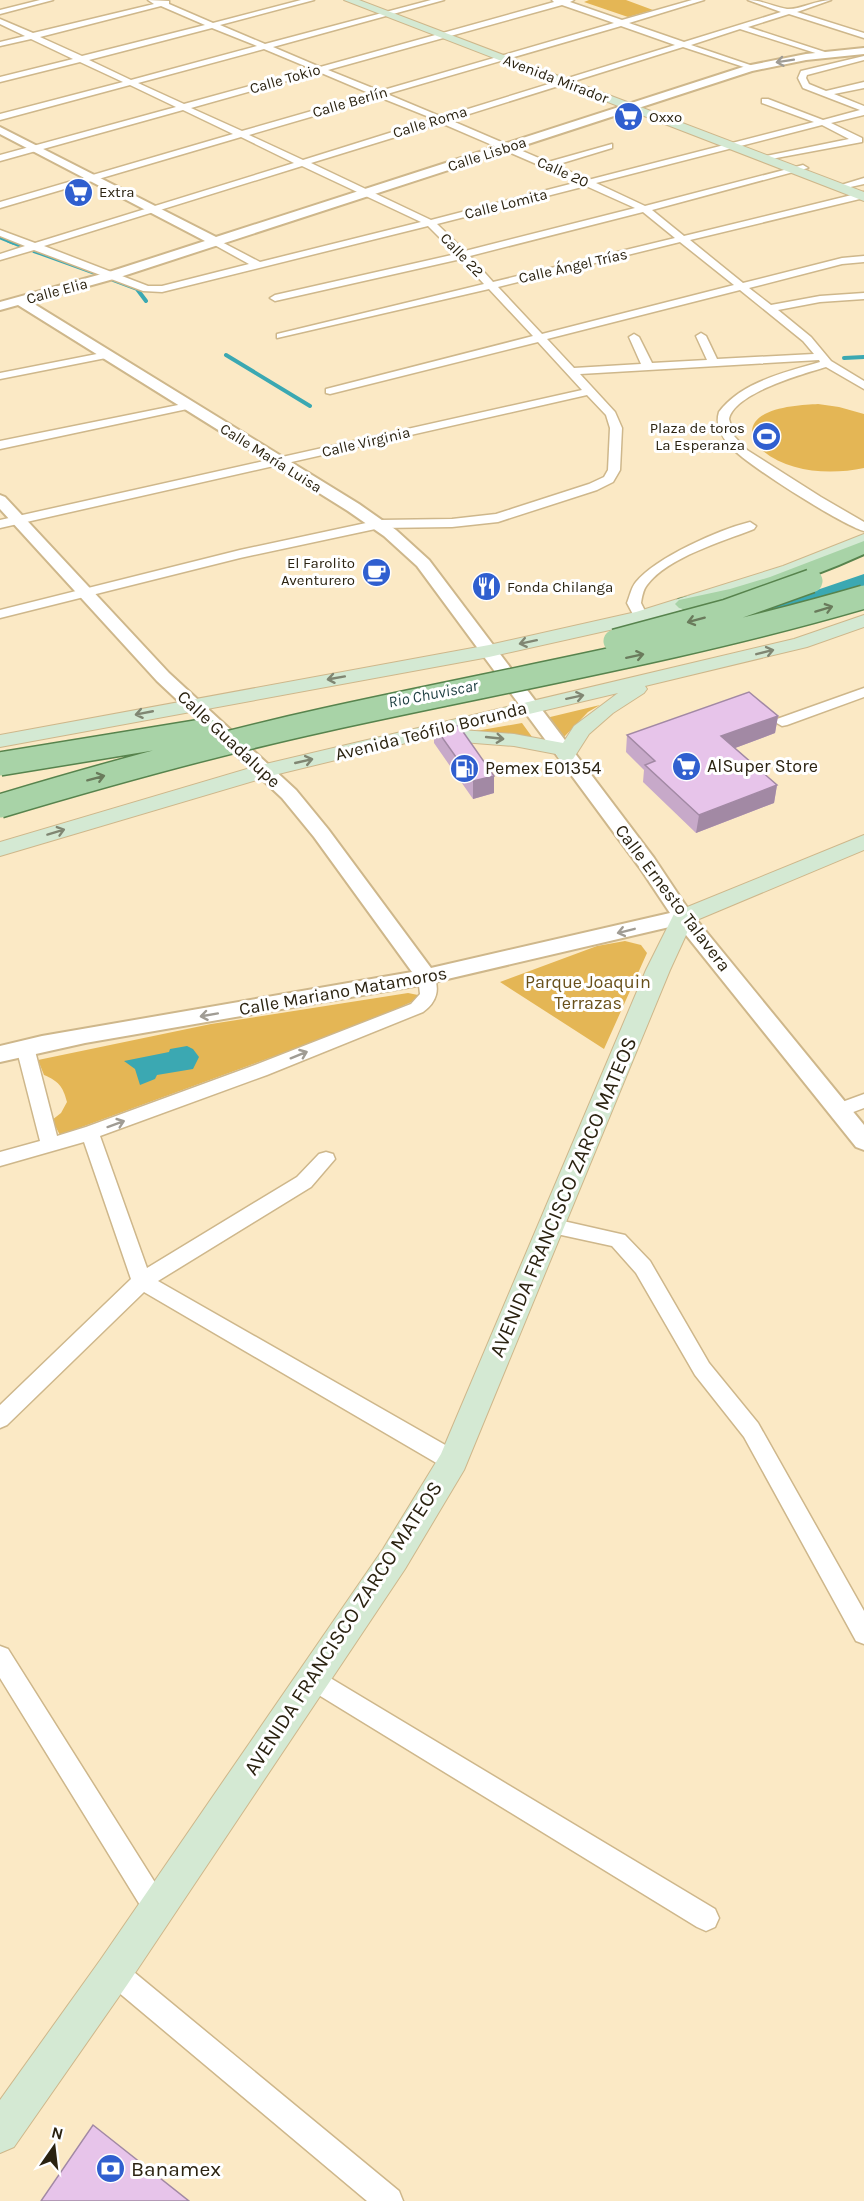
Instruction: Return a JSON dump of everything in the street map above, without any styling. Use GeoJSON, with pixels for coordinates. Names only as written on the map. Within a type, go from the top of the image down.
{"type":"FeatureCollection","features":[{"type":"Feature","properties":{"kind":"main road","name":"Avenida Mirador"},"geometry":{"type":"LineString","coordinates":[[349,0],[389,13]]}},
{"type":"Feature","properties":{"kind":"main road","name":"Avenida Mirador"},"geometry":{"type":"LineString","coordinates":[[359,0],[863,195]]}},
{"type":"Feature","properties":{"kind":"main road","name":"Avenida Mirador"},"geometry":{"type":"LineString","coordinates":[[735,145],[771,156],[799,169],[846,185],[863,195]]}},
{"type":"Feature","properties":{"kind":"main road"},"geometry":{"type":"LineString","coordinates":[[0,741],[190,704],[489,651],[641,617],[789,570],[864,539]]}},
{"type":"Feature","properties":{"kind":"main road"},"geometry":{"type":"LineString","coordinates":[[686,604],[740,595],[809,571],[864,547]]}},
{"type":"Feature","properties":{"kind":"main road"},"geometry":{"type":"LineString","coordinates":[[0,764],[156,740],[546,660],[728,611],[783,592],[864,558]]}},
{"type":"Feature","properties":{"kind":"main road"},"geometry":{"type":"LineString","coordinates":[[0,806],[236,740],[742,632],[864,597]]}},
{"type":"Feature","properties":{"kind":"main road","name":"Avenida Teófilo Borunda"},"geometry":{"type":"LineString","coordinates":[[0,849],[264,771],[531,706],[652,680],[800,643],[863,623]]}},
{"type":"Feature","properties":{"kind":"main road"},"geometry":{"type":"LineString","coordinates":[[416,735],[491,737],[563,752],[581,730],[606,709],[652,680]]}},
{"type":"Feature","properties":{"kind":"main road"},"geometry":{"type":"LineString","coordinates":[[683,917],[864,842]]}},
{"type":"Feature","properties":{"kind":"main road","name":"AVENIDA FRANCISCO ZARCO MATEOS"},"geometry":{"type":"LineString","coordinates":[[0,2133],[114,1972],[394,1559],[453,1461],[658,970],[683,917]]}},
{"type":"Feature","properties":{"kind":"street"},"geometry":{"type":"LineString","coordinates":[[0,12],[49,0]]}},
{"type":"Feature","properties":{"kind":"street","name":"Calle 20"},"geometry":{"type":"LineString","coordinates":[[152,0],[437,120],[508,147],[645,208],[807,339],[825,360],[864,386]]}},
{"type":"Feature","properties":{"kind":"street"},"geometry":{"type":"LineString","coordinates":[[0,44],[179,0]]}},
{"type":"Feature","properties":{"kind":"street"},"geometry":{"type":"LineString","coordinates":[[0,80],[310,0]]}},
{"type":"Feature","properties":{"kind":"street"},"geometry":{"type":"LineString","coordinates":[[0,117],[440,0]]}},
{"type":"Feature","properties":{"kind":"street","name":"Calle Berlín"},"geometry":{"type":"LineString","coordinates":[[0,205],[700,0]]}},
{"type":"Feature","properties":{"kind":"street"},"geometry":{"type":"LineString","coordinates":[[752,0],[864,36]]}},
{"type":"Feature","properties":{"kind":"street","name":"Calle Roma"},"geometry":{"type":"LineString","coordinates":[[0,257],[827,0]]}},
{"type":"Feature","properties":{"kind":"street"},"geometry":{"type":"LineString","coordinates":[[563,1],[750,68]]}},
{"type":"Feature","properties":{"kind":"street","name":"Calle Tokio"},"geometry":{"type":"LineString","coordinates":[[0,159],[563,1]]}},
{"type":"Feature","properties":{"kind":"street","name":"Calle 22"},"geometry":{"type":"LineString","coordinates":[[0,21],[430,223],[463,255],[611,414],[616,428],[614,470],[609,479],[593,487],[498,518],[452,523],[380,524]]}},
{"type":"Feature","properties":{"kind":"street"},"geometry":{"type":"LineString","coordinates":[[741,27],[825,55]]}},
{"type":"Feature","properties":{"kind":"street","name":"Calle Lisboa"},"geometry":{"type":"LineString","coordinates":[[113,275],[750,68],[864,51]]}},
{"type":"Feature","properties":{"kind":"street"},"geometry":{"type":"LineString","coordinates":[[864,58],[804,73],[802,78],[806,86],[864,111]]}},
{"type":"Feature","properties":{"kind":"street"},"geometry":{"type":"LineString","coordinates":[[823,94],[864,85]]}},
{"type":"Feature","properties":{"kind":"street"},"geometry":{"type":"LineString","coordinates":[[765,101],[824,123],[860,140]]}},
{"type":"Feature","properties":{"kind":"street","name":"Calle Lomita"},"geometry":{"type":"LineString","coordinates":[[113,275],[147,289],[162,289],[589,183],[864,111]]}},
{"type":"Feature","properties":{"kind":"street"},"geometry":{"type":"LineString","coordinates":[[0,130],[258,265]]}},
{"type":"Feature","properties":{"kind":"street"},"geometry":{"type":"LineString","coordinates":[[771,156],[860,140]]}},
{"type":"Feature","properties":{"kind":"street"},"geometry":{"type":"LineString","coordinates":[[547,165],[609,146]]}},
{"type":"Feature","properties":{"kind":"street"},"geometry":{"type":"LineString","coordinates":[[275,298],[463,255],[799,169]]}},
{"type":"Feature","properties":{"kind":"street"},"geometry":{"type":"LineString","coordinates":[[846,185],[864,181]]}},
{"type":"Feature","properties":{"kind":"street","name":"Calle Ángel Trías"},"geometry":{"type":"LineString","coordinates":[[281,336],[863,195]]}},
{"type":"Feature","properties":{"kind":"street"},"geometry":{"type":"LineString","coordinates":[[0,233],[113,275]]}},
{"type":"Feature","properties":{"kind":"street"},"geometry":{"type":"LineString","coordinates":[[330,391],[842,261],[864,259]]}},
{"type":"Feature","properties":{"kind":"street","name":"Calle Elia"},"geometry":{"type":"LineString","coordinates":[[0,306],[113,275]]}},
{"type":"Feature","properties":{"kind":"street"},"geometry":{"type":"LineString","coordinates":[[768,309],[804,301],[864,296]]}},
{"type":"Feature","properties":{"kind":"street","name":"Calle María Luisa"},"geometry":{"type":"LineString","coordinates":[[21,301],[380,524],[405,543],[423,563],[489,651]]}},
{"type":"Feature","properties":{"kind":"street"},"geometry":{"type":"LineString","coordinates":[[701,336],[714,364]]}},
{"type":"Feature","properties":{"kind":"street"},"geometry":{"type":"LineString","coordinates":[[634,338],[649,368]]}},
{"type":"Feature","properties":{"kind":"street"},"geometry":{"type":"LineString","coordinates":[[0,376],[107,355]]}},
{"type":"Feature","properties":{"kind":"street"},"geometry":{"type":"LineString","coordinates":[[572,371],[825,360]]}},
{"type":"Feature","properties":{"kind":"street"},"geometry":{"type":"LineString","coordinates":[[825,360],[792,373],[736,401],[725,412],[723,422],[730,439],[742,451],[826,508],[864,527]]}},
{"type":"Feature","properties":{"kind":"street","name":"Calle Virginia"},"geometry":{"type":"LineString","coordinates":[[0,524],[591,391]]}},
{"type":"Feature","properties":{"kind":"street"},"geometry":{"type":"LineString","coordinates":[[0,445],[188,406]]}},
{"type":"Feature","properties":{"kind":"street","name":"Calle Guadalupe"},"geometry":{"type":"LineString","coordinates":[[0,500],[190,704],[289,794],[321,833],[427,987]]}},
{"type":"Feature","properties":{"kind":"street"},"geometry":{"type":"LineString","coordinates":[[0,614],[240,554],[380,524]]}},
{"type":"Feature","properties":{"kind":"street"},"geometry":{"type":"LineString","coordinates":[[641,617],[634,603],[639,586],[652,573],[681,556],[750,526]]}},
{"type":"Feature","properties":{"kind":"street","name":"Calle Ernesto Talavera"},"geometry":{"type":"LineString","coordinates":[[489,651],[647,863],[683,917],[864,1142]]}},
{"type":"Feature","properties":{"kind":"street"},"geometry":{"type":"LineString","coordinates":[[782,722],[864,692]]}},
{"type":"Feature","properties":{"kind":"street","name":"Calle Mariano Matamoros"},"geometry":{"type":"LineString","coordinates":[[0,1054],[25,1047],[427,987],[520,957],[683,917]]}},
{"type":"Feature","properties":{"kind":"street"},"geometry":{"type":"LineString","coordinates":[[0,1159],[90,1133],[261,1070],[417,1008],[427,987]]}},
{"type":"Feature","properties":{"kind":"street"},"geometry":{"type":"LineString","coordinates":[[25,1047],[50,1144]]}},
{"type":"Feature","properties":{"kind":"street"},"geometry":{"type":"LineString","coordinates":[[840,1110],[864,1101]]}},
{"type":"Feature","properties":{"kind":"street"},"geometry":{"type":"LineString","coordinates":[[90,1133],[142,1281],[453,1461]]}},
{"type":"Feature","properties":{"kind":"street"},"geometry":{"type":"LineString","coordinates":[[0,1419],[142,1281],[304,1182],[326,1159]]}},
{"type":"Feature","properties":{"kind":"street"},"geometry":{"type":"LineString","coordinates":[[550,1226],[618,1240],[643,1267],[702,1369],[751,1430],[864,1633]]}},
{"type":"Feature","properties":{"kind":"street"},"geometry":{"type":"LineString","coordinates":[[0,1657],[157,1909]]}},
{"type":"Feature","properties":{"kind":"street"},"geometry":{"type":"LineString","coordinates":[[312,1678],[706,1918]]}},
{"type":"Feature","properties":{"kind":"street"},"geometry":{"type":"LineString","coordinates":[[114,1972],[389,2201]]}},
{"type":"Feature","properties":{"kind":"green space"},"geometry":{"type":"Polygon","coordinates":[[[626,0],[653,10],[628,17],[584,2],[626,0]]]}},
{"type":"Feature","properties":{"kind":"green space"},"geometry":{"type":"Polygon","coordinates":[[[818,404],[864,414],[864,468],[825,471],[798,468],[774,458],[755,443],[752,432],[754,424],[768,412],[800,405],[818,404]]]}},
{"type":"Feature","properties":{"kind":"green space"},"geometry":{"type":"Polygon","coordinates":[[[600,705],[588,712],[564,737],[546,718],[600,705]]]}},
{"type":"Feature","properties":{"kind":"green space"},"geometry":{"type":"Polygon","coordinates":[[[522,723],[535,741],[521,735],[476,731],[522,723]]]}},
{"type":"Feature","properties":{"kind":"green space","name":"Parque Joaquin Terrazas"},"geometry":{"type":"Polygon","coordinates":[[[625,941],[641,945],[647,953],[604,1049],[500,982],[597,946],[625,941]]]}},
{"type":"Feature","properties":{"kind":"green space"},"geometry":{"type":"Polygon","coordinates":[[[408,993],[418,995],[418,999],[370,1021],[60,1135],[52,1120],[61,1113],[67,1102],[59,1085],[44,1075],[38,1060],[211,1024],[408,993]]]}},
{"type":"Feature","properties":{"kind":"water"},"geometry":{"type":"Polygon","coordinates":[[[187,1046],[193,1049],[199,1057],[193,1069],[157,1075],[155,1079],[140,1085],[135,1069],[124,1061],[169,1052],[170,1049],[187,1046]]]}},
{"type":"Feature","properties":{"kind":"building","name":"AlSuper Store"},"geometry":{"type":"Polygon","coordinates":[[[749,692],[778,716],[721,736],[777,785],[699,815],[645,765],[655,761],[627,735],[749,692]]]}},
{"type":"Feature","properties":{"kind":"building"},"geometry":{"type":"Polygon","coordinates":[[[442,724],[459,726],[494,776],[473,781],[434,726],[442,724]]]}},
{"type":"Feature","properties":{"kind":"building","name":"Banamex"},"geometry":{"type":"Polygon","coordinates":[[[93,2125],[189,2201],[41,2201],[93,2125]]]}},
{"type":"Feature","properties":{"kind":"waterway"},"geometry":{"type":"LineString","coordinates":[[0,238],[13,243]]}},
{"type":"Feature","properties":{"kind":"waterway"},"geometry":{"type":"LineString","coordinates":[[9,241],[21,246]]}},
{"type":"Feature","properties":{"kind":"waterway"},"geometry":{"type":"LineString","coordinates":[[34,251],[98,274]]}},
{"type":"Feature","properties":{"kind":"waterway"},"geometry":{"type":"LineString","coordinates":[[113,280],[137,289],[146,301]]}},
{"type":"Feature","properties":{"kind":"waterway"},"geometry":{"type":"LineString","coordinates":[[226,355],[310,406]]}},
{"type":"Feature","properties":{"kind":"waterway"},"geometry":{"type":"LineString","coordinates":[[844,358],[864,357]]}},
{"type":"Feature","properties":{"kind":"waterway","name":"Rio Chuviscar"},"geometry":{"type":"LineString","coordinates":[[780,612],[864,582]]}},
{"type":"Feature","properties":{"kind":"place","name":"Oxxo"},"geometry":{"type":"Point","coordinates":[628,117]}},
{"type":"Feature","properties":{"kind":"place","name":"Extra"},"geometry":{"type":"Point","coordinates":[78,192]}},
{"type":"Feature","properties":{"kind":"place","name":"Plaza de toros La Esperanza"},"geometry":{"type":"Point","coordinates":[766,437]}},
{"type":"Feature","properties":{"kind":"place","name":"El Farolito Aventurero"},"geometry":{"type":"Point","coordinates":[376,572]}},
{"type":"Feature","properties":{"kind":"place","name":"Fonda Chilanga"},"geometry":{"type":"Point","coordinates":[486,587]}},
{"type":"Feature","properties":{"kind":"place","name":"AlSuper Store"},"geometry":{"type":"Point","coordinates":[686,766]}},
{"type":"Feature","properties":{"kind":"place","name":"Pemex E01354"},"geometry":{"type":"Point","coordinates":[464,768]}},
{"type":"Feature","properties":{"kind":"place","name":"Banamex"},"geometry":{"type":"Point","coordinates":[110,2169]}}]}
